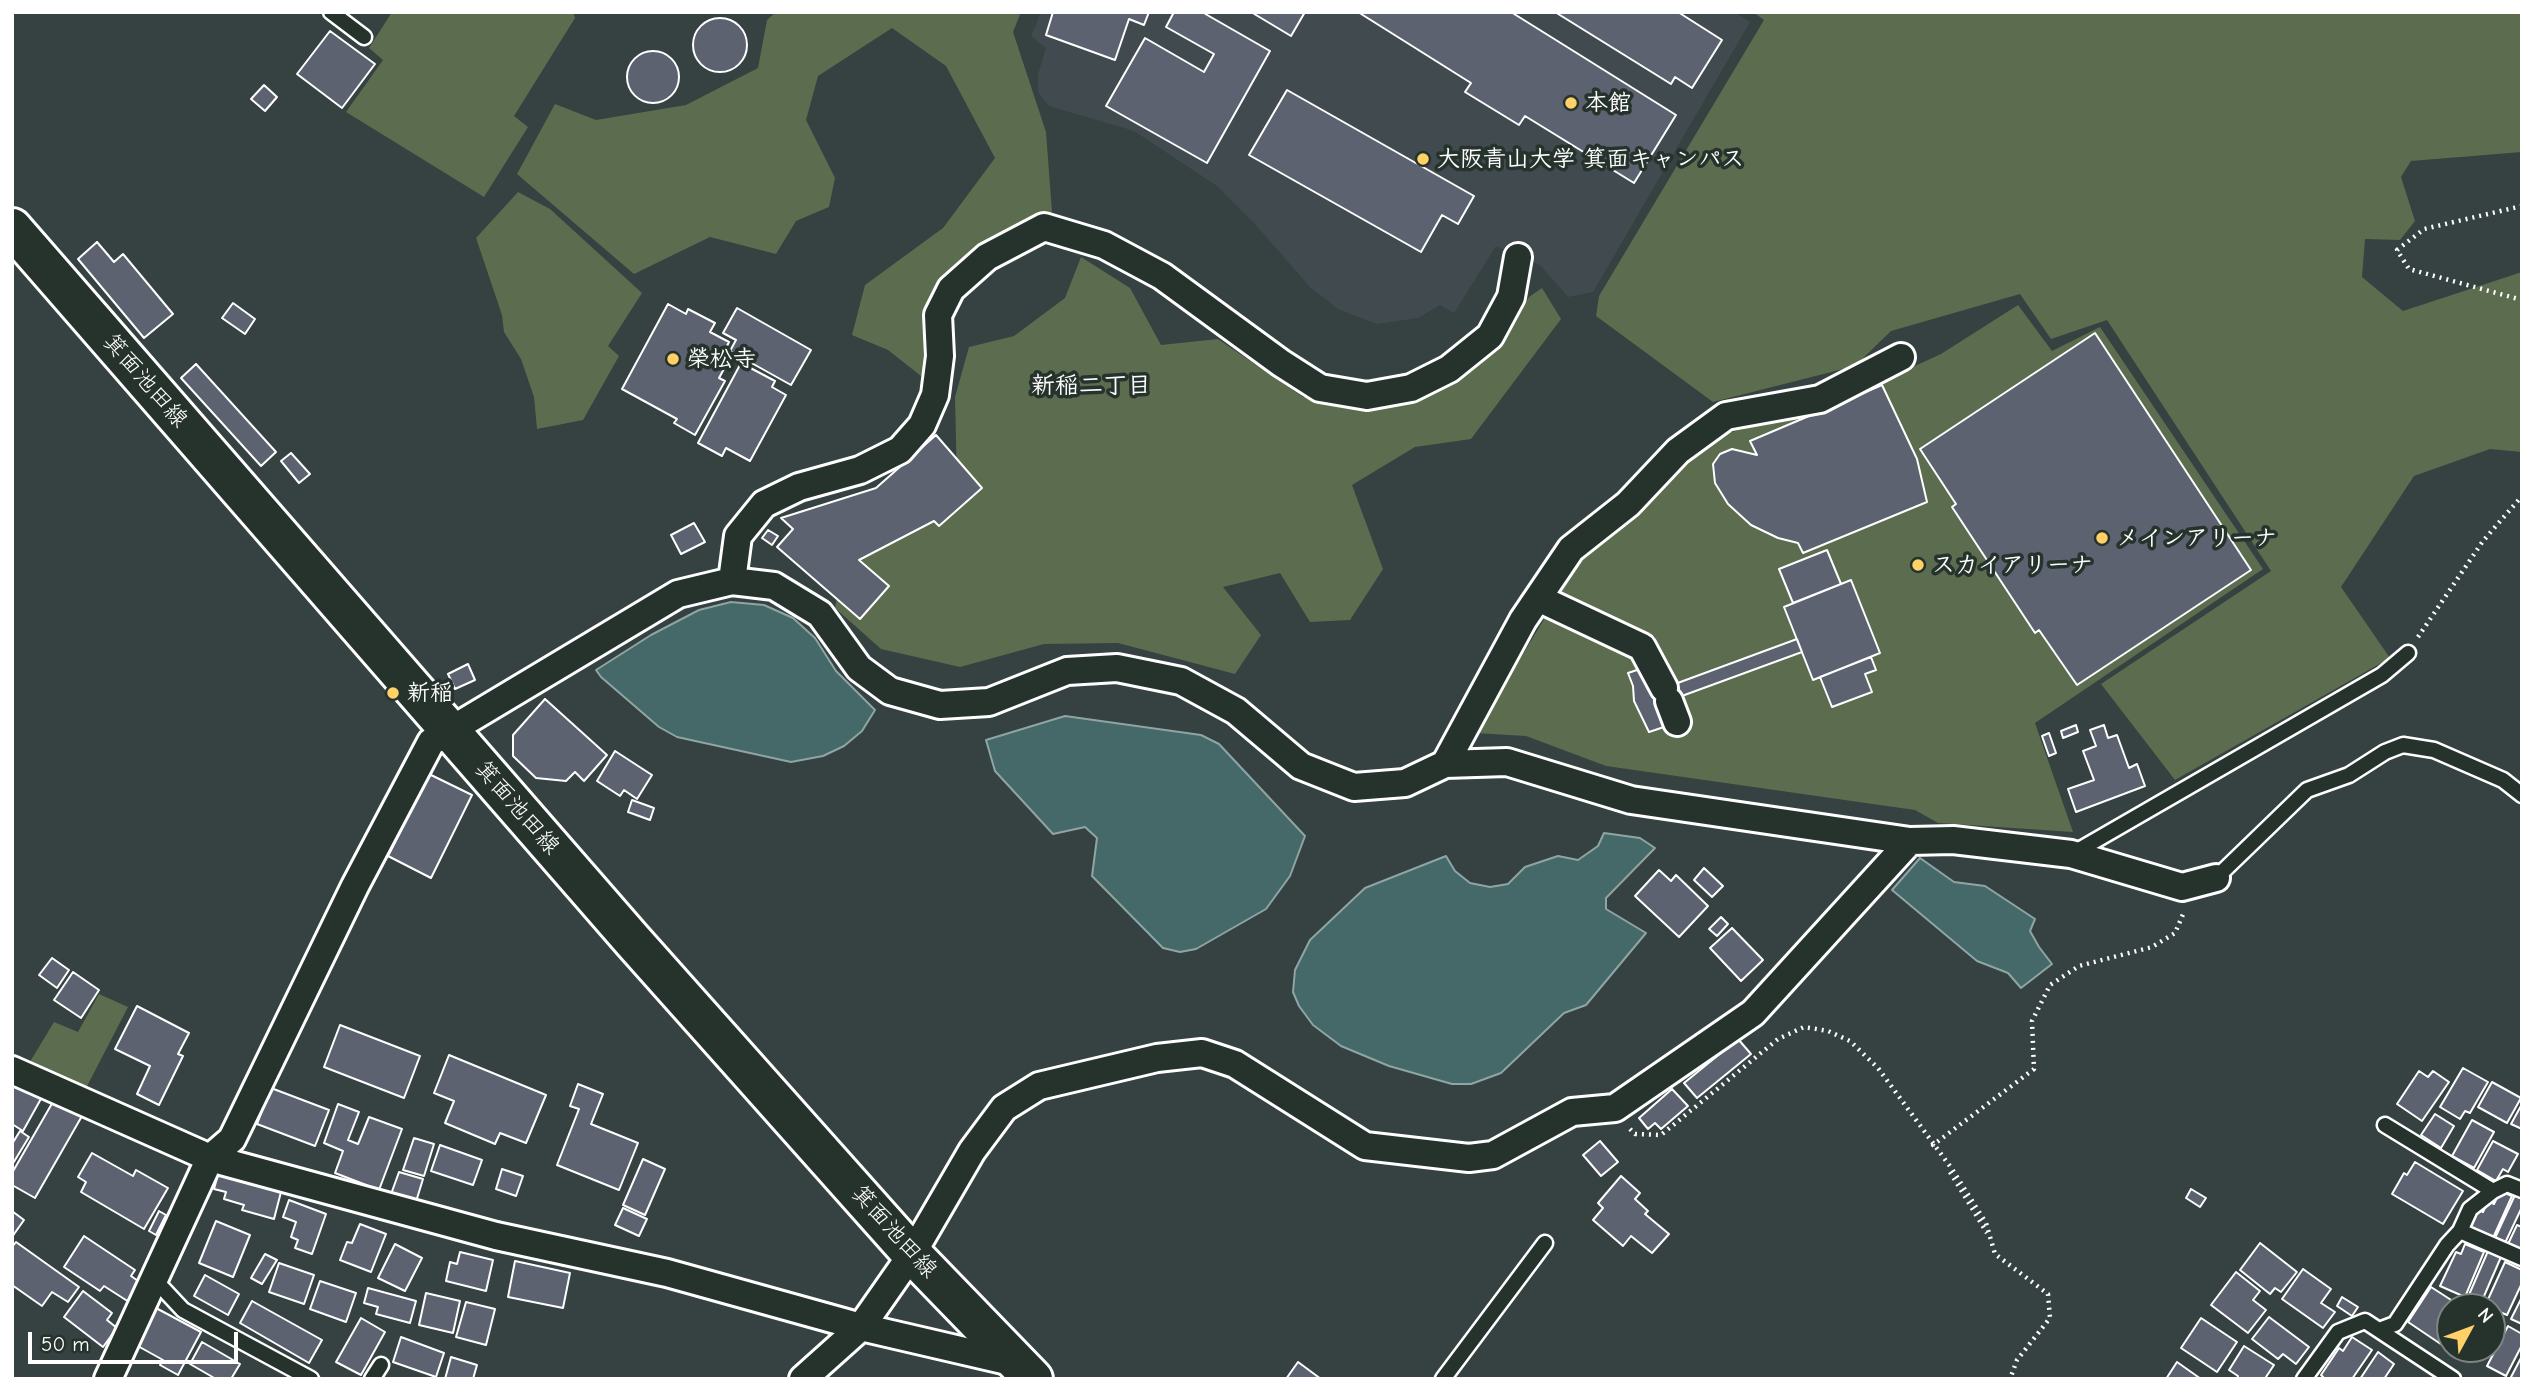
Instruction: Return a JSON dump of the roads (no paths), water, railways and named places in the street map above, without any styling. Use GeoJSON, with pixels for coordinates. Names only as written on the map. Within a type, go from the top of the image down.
{"type":"FeatureCollection","features":[{"type":"Feature","properties":{"kind":"main road","name":"箕面池田線"},"geometry":{"type":"LineString","coordinates":[[12,228],[448,730],[912,1254],[1024,1371]]}},
{"type":"Feature","properties":{"kind":"street"},"geometry":{"type":"LineString","coordinates":[[732,581],[738,536],[764,504],[799,487],[859,470],[900,450],[922,425],[935,395],[940,356],[938,315],[951,289],[987,257],[1044,227],[1104,245],[1162,276],[1281,363],[1320,388],[1367,396],[1411,388],[1449,369],[1490,336],[1511,297],[1518,257]]}},
{"type":"Feature","properties":{"kind":"street"},"geometry":{"type":"LineString","coordinates":[[1445,764],[1523,621],[1570,550],[1628,505],[1678,451],[1726,416],[1820,399],[1901,358]]}},
{"type":"Feature","properties":{"kind":"street"},"geometry":{"type":"LineString","coordinates":[[108,1379],[210,1158],[232,1139],[414,770],[431,742],[678,594],[732,581],[774,586],[820,614],[859,668],[890,691],[940,705],[989,702],[1067,671],[1117,668],[1181,681],[1236,711],[1301,766],[1354,787],[1405,783],[1445,764],[1507,762],[1631,800],[1910,841],[1953,840],[2071,854],[2182,887],[2216,878]]}},
{"type":"Feature","properties":{"kind":"street"},"geometry":{"type":"LineString","coordinates":[[1538,598],[1642,647],[1670,704]]}},
{"type":"Feature","properties":{"kind":"street"},"geometry":{"type":"LineString","coordinates":[[803,1379],[861,1326],[912,1254],[972,1151],[1004,1108],[1039,1086],[1157,1058],[1202,1053],[1235,1064],[1365,1146],[1469,1158],[1493,1155],[1572,1112],[1615,1108],[1753,1013],[1910,841]]}},
{"type":"Feature","properties":{"kind":"street"},"geometry":{"type":"LineString","coordinates":[[12,1070],[210,1158],[496,1236],[667,1273],[1024,1371]]}},
{"type":"Feature","properties":{"kind":"lane"},"geometry":{"type":"LineString","coordinates":[[331,12],[364,37]]}},
{"type":"Feature","properties":{"kind":"lane"},"geometry":{"type":"LineString","coordinates":[[2071,854],[2382,675],[2408,653]]}},
{"type":"Feature","properties":{"kind":"lane"},"geometry":{"type":"LineString","coordinates":[[2216,878],[2307,790],[2349,775],[2385,751],[2403,746],[2434,750],[2504,780],[2522,795]]}},
{"type":"Feature","properties":{"kind":"lane"},"geometry":{"type":"LineString","coordinates":[[2385,1125],[2493,1191]]}},
{"type":"Feature","properties":{"kind":"lane"},"geometry":{"type":"LineString","coordinates":[[2379,1330],[2395,1324],[2447,1245],[2460,1231],[2470,1209],[2507,1184],[2522,1190]]}},
{"type":"Feature","properties":{"kind":"lane"},"geometry":{"type":"LineString","coordinates":[[2460,1231],[2522,1258]]}},
{"type":"Feature","properties":{"kind":"lane"},"geometry":{"type":"LineString","coordinates":[[1443,1379],[1545,1243]]}},
{"type":"Feature","properties":{"kind":"lane"},"geometry":{"type":"LineString","coordinates":[[154,1279],[183,1310],[311,1379]]}},
{"type":"Feature","properties":{"kind":"lane"},"geometry":{"type":"LineString","coordinates":[[2304,1379],[2338,1332],[2365,1321],[2453,1379]]}},
{"type":"Feature","properties":{"kind":"lane"},"geometry":{"type":"LineString","coordinates":[[372,1379],[381,1364]]}},
{"type":"Feature","properties":{"kind":"water"},"geometry":{"type":"Polygon","coordinates":[[[731,602],[764,605],[793,618],[815,638],[836,671],[875,710],[862,731],[844,746],[823,756],[791,762],[677,737],[659,727],[596,670],[651,635],[699,610],[731,602]]]}},
{"type":"Feature","properties":{"kind":"water"},"geometry":{"type":"Polygon","coordinates":[[[1065,716],[1201,735],[1219,744],[1305,836],[1290,876],[1266,909],[1196,949],[1180,952],[1163,948],[1092,876],[1097,838],[1085,827],[1053,834],[995,771],[986,740],[1065,716]]]}},
{"type":"Feature","properties":{"kind":"water"},"geometry":{"type":"Polygon","coordinates":[[[1604,833],[1640,838],[1655,848],[1606,898],[1606,909],[1646,933],[1586,1005],[1564,1013],[1501,1073],[1471,1084],[1452,1084],[1389,1066],[1341,1046],[1313,1025],[1299,1006],[1293,992],[1295,970],[1310,940],[1365,888],[1446,856],[1455,871],[1470,883],[1490,887],[1508,884],[1525,867],[1558,856],[1578,860],[1598,846],[1604,833]]]}},
{"type":"Feature","properties":{"kind":"water"},"geometry":{"type":"Polygon","coordinates":[[[1920,858],[1954,882],[1985,886],[2035,919],[2030,931],[2052,964],[2021,988],[2008,973],[1977,961],[1892,890],[1920,858]]]}},
{"type":"Feature","properties":{"kind":"place","name":"本館"},"geometry":{"type":"Point","coordinates":[1571,103]}},
{"type":"Feature","properties":{"kind":"place","name":"大阪青山大学 箕面キャンパス"},"geometry":{"type":"Point","coordinates":[1423,159]}},
{"type":"Feature","properties":{"kind":"place","name":"榮松寺"},"geometry":{"type":"Point","coordinates":[673,359]}},
{"type":"Feature","properties":{"kind":"place","name":"メインアリーナ"},"geometry":{"type":"Point","coordinates":[2102,538]}},
{"type":"Feature","properties":{"kind":"place","name":"スカイアリーナ"},"geometry":{"type":"Point","coordinates":[1918,565]}},
{"type":"Feature","properties":{"kind":"place","name":"新稲"},"geometry":{"type":"Point","coordinates":[393,693]}},
{"type":"Feature","properties":{"kind":"district","name":"新稲二丁目"},"geometry":{"type":"Point","coordinates":[1091,386]}}]}
